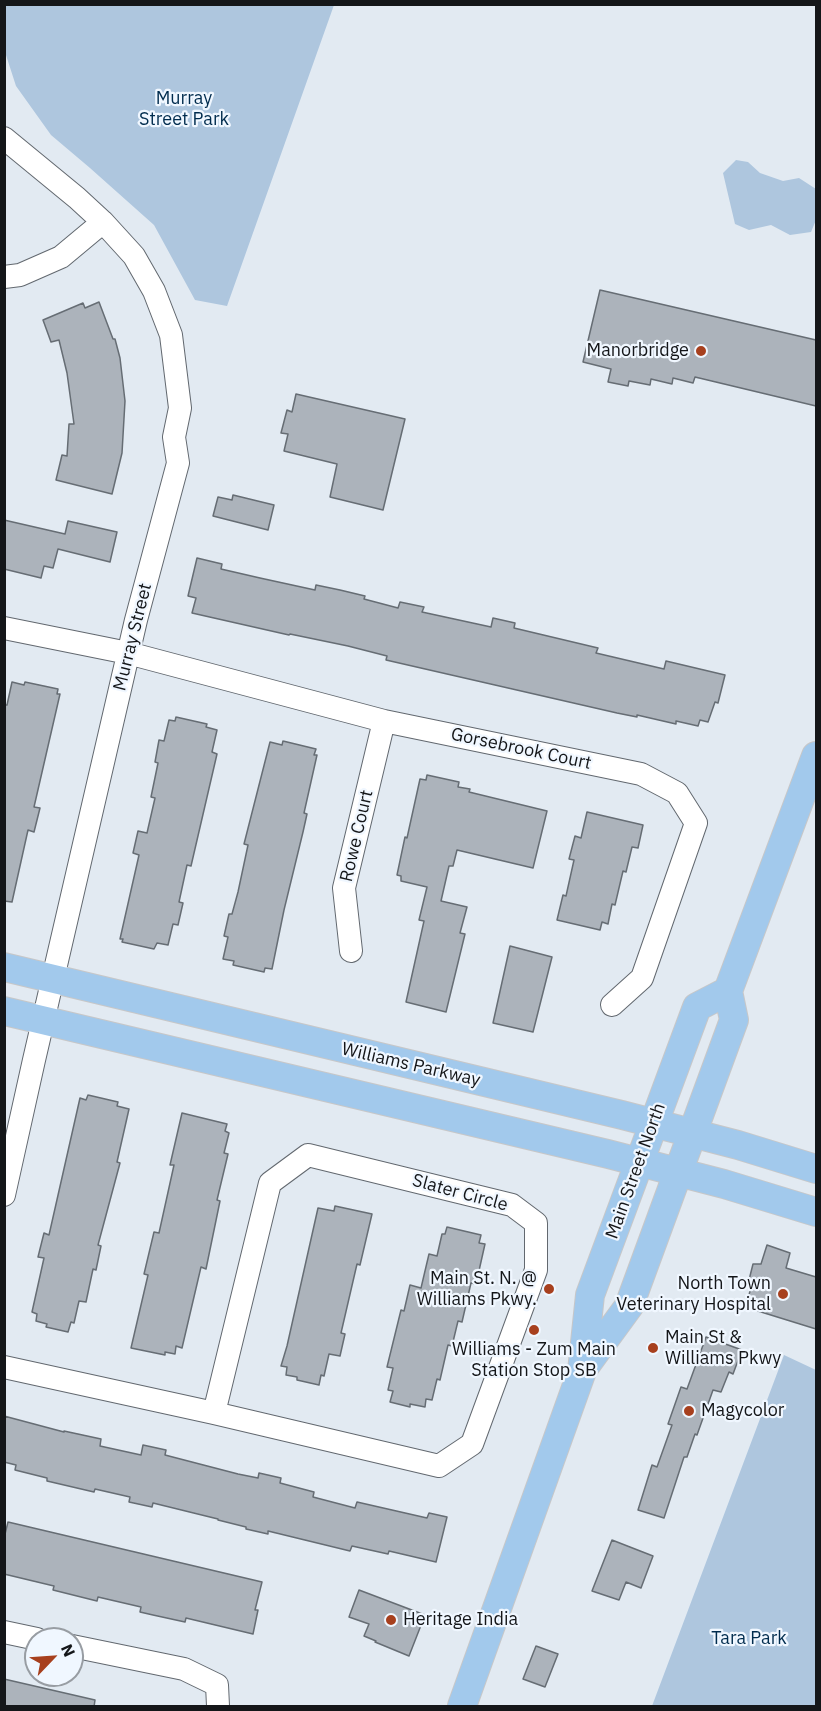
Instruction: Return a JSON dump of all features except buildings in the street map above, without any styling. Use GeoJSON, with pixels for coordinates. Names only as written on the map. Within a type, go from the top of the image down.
{"type":"FeatureCollection","features":[{"type":"Feature","properties":{"kind":"main road"},"geometry":{"type":"LineString","coordinates":[[728,991],[816,756]]}},
{"type":"Feature","properties":{"kind":"main road","name":"Williams Parkway"},"geometry":{"type":"LineString","coordinates":[[4,967],[654,1123],[738,1144],[816,1169]]}},
{"type":"Feature","properties":{"kind":"main road","name":"Main Street North"},"geometry":{"type":"LineString","coordinates":[[462,1707],[582,1371],[590,1294],[639,1162],[697,1006],[728,991],[734,1020],[629,1306],[582,1371]]}},
{"type":"Feature","properties":{"kind":"main road"},"geometry":{"type":"LineString","coordinates":[[4,1011],[639,1162],[724,1184],[816,1212]]}},
{"type":"Feature","properties":{"kind":"street","name":"Murray Street"},"geometry":{"type":"LineString","coordinates":[[4,138],[77,198],[134,256],[154,291],[171,336],[180,408],[174,437],[178,463],[128,653],[4,1195]]}},
{"type":"Feature","properties":{"kind":"street"},"geometry":{"type":"LineString","coordinates":[[4,277],[20,275],[61,257],[103,222]]}},
{"type":"Feature","properties":{"kind":"street","name":"Gorsebrook Court"},"geometry":{"type":"LineString","coordinates":[[4,628],[128,653],[384,721],[641,774],[678,793],[696,823],[642,978],[612,1005]]}},
{"type":"Feature","properties":{"kind":"street","name":"Rowe Court"},"geometry":{"type":"LineString","coordinates":[[351,951],[344,888],[384,721]]}},
{"type":"Feature","properties":{"kind":"street","name":"Slater Circle"},"geometry":{"type":"LineString","coordinates":[[4,1367],[439,1466],[472,1444],[536,1270],[536,1223],[512,1205],[308,1155],[270,1183],[214,1413]]}},
{"type":"Feature","properties":{"kind":"street"},"geometry":{"type":"LineString","coordinates":[[4,1632],[24,1636]]}},
{"type":"Feature","properties":{"kind":"street"},"geometry":{"type":"LineString","coordinates":[[84,1649],[184,1670],[216,1685],[218,1707]]}},
{"type":"Feature","properties":{"kind":"green space","name":"Murray Street Park"},"geometry":{"type":"Polygon","coordinates":[[[4,5],[334,5],[227,306],[195,300],[154,225],[51,135],[16,86],[5,52],[4,5]]]}},
{"type":"Feature","properties":{"kind":"green space"},"geometry":{"type":"Polygon","coordinates":[[[736,160],[748,162],[760,173],[783,181],[799,178],[816,189],[816,220],[811,232],[790,235],[771,225],[749,230],[735,224],[723,173],[736,160]]]}},
{"type":"Feature","properties":{"kind":"green space","name":"Tara Park"},"geometry":{"type":"Polygon","coordinates":[[[784,1355],[816,1370],[816,1706],[652,1706],[784,1355]]]}},
{"type":"Feature","properties":{"kind":"place","name":"Manorbridge"},"geometry":{"type":"Point","coordinates":[701,351]}},
{"type":"Feature","properties":{"kind":"place","name":"Main St. N. @ Williams Pkwy."},"geometry":{"type":"Point","coordinates":[549,1289]}},
{"type":"Feature","properties":{"kind":"place","name":"North Town Veterinary Hospital"},"geometry":{"type":"Point","coordinates":[783,1294]}},
{"type":"Feature","properties":{"kind":"place","name":"Williams - Zum Main Station Stop SB"},"geometry":{"type":"Point","coordinates":[534,1330]}},
{"type":"Feature","properties":{"kind":"place","name":"Main St & Williams Pkwy"},"geometry":{"type":"Point","coordinates":[653,1348]}},
{"type":"Feature","properties":{"kind":"place","name":"Magycolor"},"geometry":{"type":"Point","coordinates":[689,1411]}},
{"type":"Feature","properties":{"kind":"place","name":"Heritage India"},"geometry":{"type":"Point","coordinates":[391,1620]}}]}
